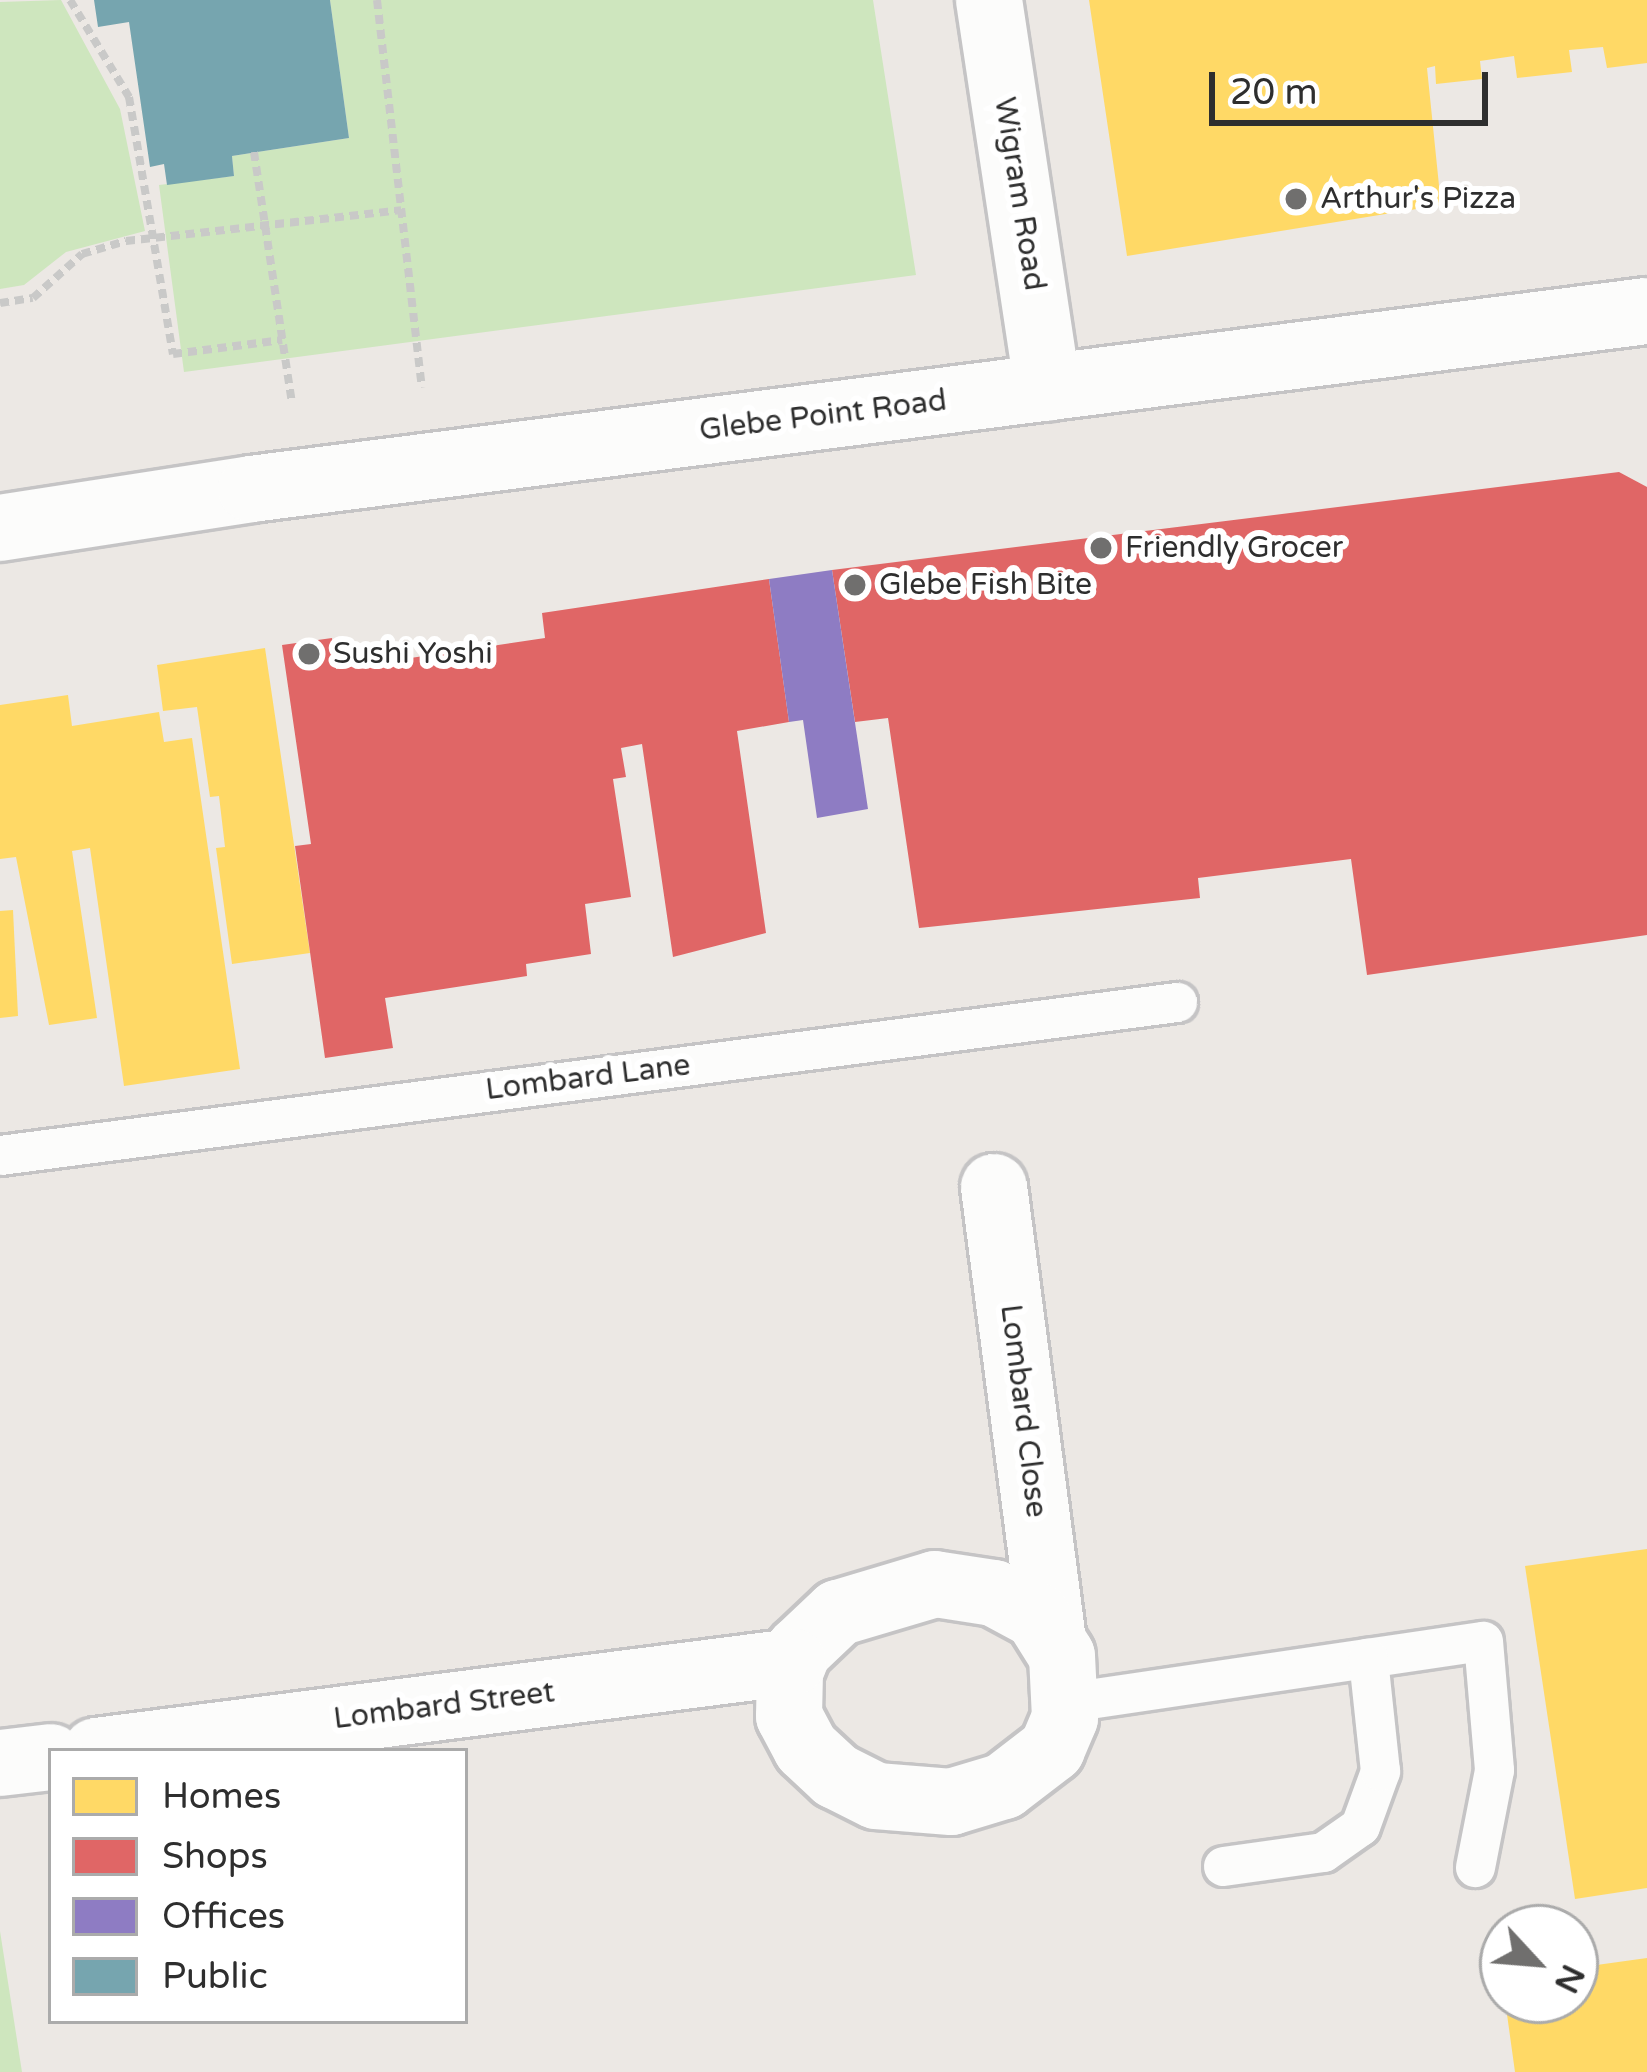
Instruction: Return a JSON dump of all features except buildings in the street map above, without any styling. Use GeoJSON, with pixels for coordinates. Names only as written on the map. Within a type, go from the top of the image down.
{"type":"FeatureCollection","features":[{"type":"Feature","properties":{"kind":"street","name":"Wigram Road"},"geometry":{"type":"LineString","coordinates":[[989,0],[1048,388]]}},
{"type":"Feature","properties":{"kind":"street","name":"Glebe Point Road"},"geometry":{"type":"LineString","coordinates":[[0,528],[1647,311]]}},
{"type":"Feature","properties":{"kind":"street","name":"Lombard Close"},"geometry":{"type":"LineString","coordinates":[[994,1187],[1052,1635],[1067,1702]]}},
{"type":"Feature","properties":{"kind":"street"},"geometry":{"type":"LineString","coordinates":[[1052,1635],[1015,1601],[935,1584],[838,1613],[793,1662],[787,1703],[806,1748],[836,1776],[902,1801],[951,1802],[1021,1777],[1052,1749],[1067,1702]]}},
{"type":"Feature","properties":{"kind":"street","name":"Lombard Street"},"geometry":{"type":"LineString","coordinates":[[119,1748],[793,1662]]}},
{"type":"Feature","properties":{"kind":"street"},"geometry":{"type":"LineString","coordinates":[[0,1763],[48,1757]]}},
{"type":"Feature","properties":{"kind":"lane","name":"Lombard Lane"},"geometry":{"type":"LineString","coordinates":[[0,1155],[1177,1002]]}},
{"type":"Feature","properties":{"kind":"lane"},"geometry":{"type":"LineString","coordinates":[[1067,1702],[1483,1640],[1494,1770],[1474,1867]]}},
{"type":"Feature","properties":{"kind":"lane"},"geometry":{"type":"LineString","coordinates":[[1223,1866],[1323,1852],[1360,1826],[1380,1771],[1367,1658]]}},
{"type":"Feature","properties":{"kind":"path"},"geometry":{"type":"LineString","coordinates":[[70,0],[129,97],[158,237],[173,354],[282,340],[254,152]]}},
{"type":"Feature","properties":{"kind":"path"},"geometry":{"type":"LineString","coordinates":[[377,0],[416,341]]}},
{"type":"Feature","properties":{"kind":"path"},"geometry":{"type":"LineString","coordinates":[[0,302],[33,298],[82,254],[158,237],[401,210]]}},
{"type":"Feature","properties":{"kind":"green space"},"geometry":{"type":"Polygon","coordinates":[[[61,0],[120,109],[145,231],[66,252],[24,285],[0,289],[0,2],[61,0]]]}},
{"type":"Feature","properties":{"kind":"green space"},"geometry":{"type":"Polygon","coordinates":[[[330,0],[873,0],[916,275],[184,372],[159,185],[234,176],[232,156],[349,138],[330,0]]]}},
{"type":"Feature","properties":{"kind":"green space"},"geometry":{"type":"Polygon","coordinates":[[[0,1931],[22,2072],[0,2072],[0,1931]]]}},
{"type":"Feature","properties":{"kind":"place","name":"Arthur's Pizza"},"geometry":{"type":"Point","coordinates":[1296,199]}},
{"type":"Feature","properties":{"kind":"place","name":"Friendly Grocer"},"geometry":{"type":"Point","coordinates":[1101,548]}},
{"type":"Feature","properties":{"kind":"place","name":"Glebe Fish Bite"},"geometry":{"type":"Point","coordinates":[855,585]}},
{"type":"Feature","properties":{"kind":"place","name":"Sushi Yoshi"},"geometry":{"type":"Point","coordinates":[309,654]}}]}
